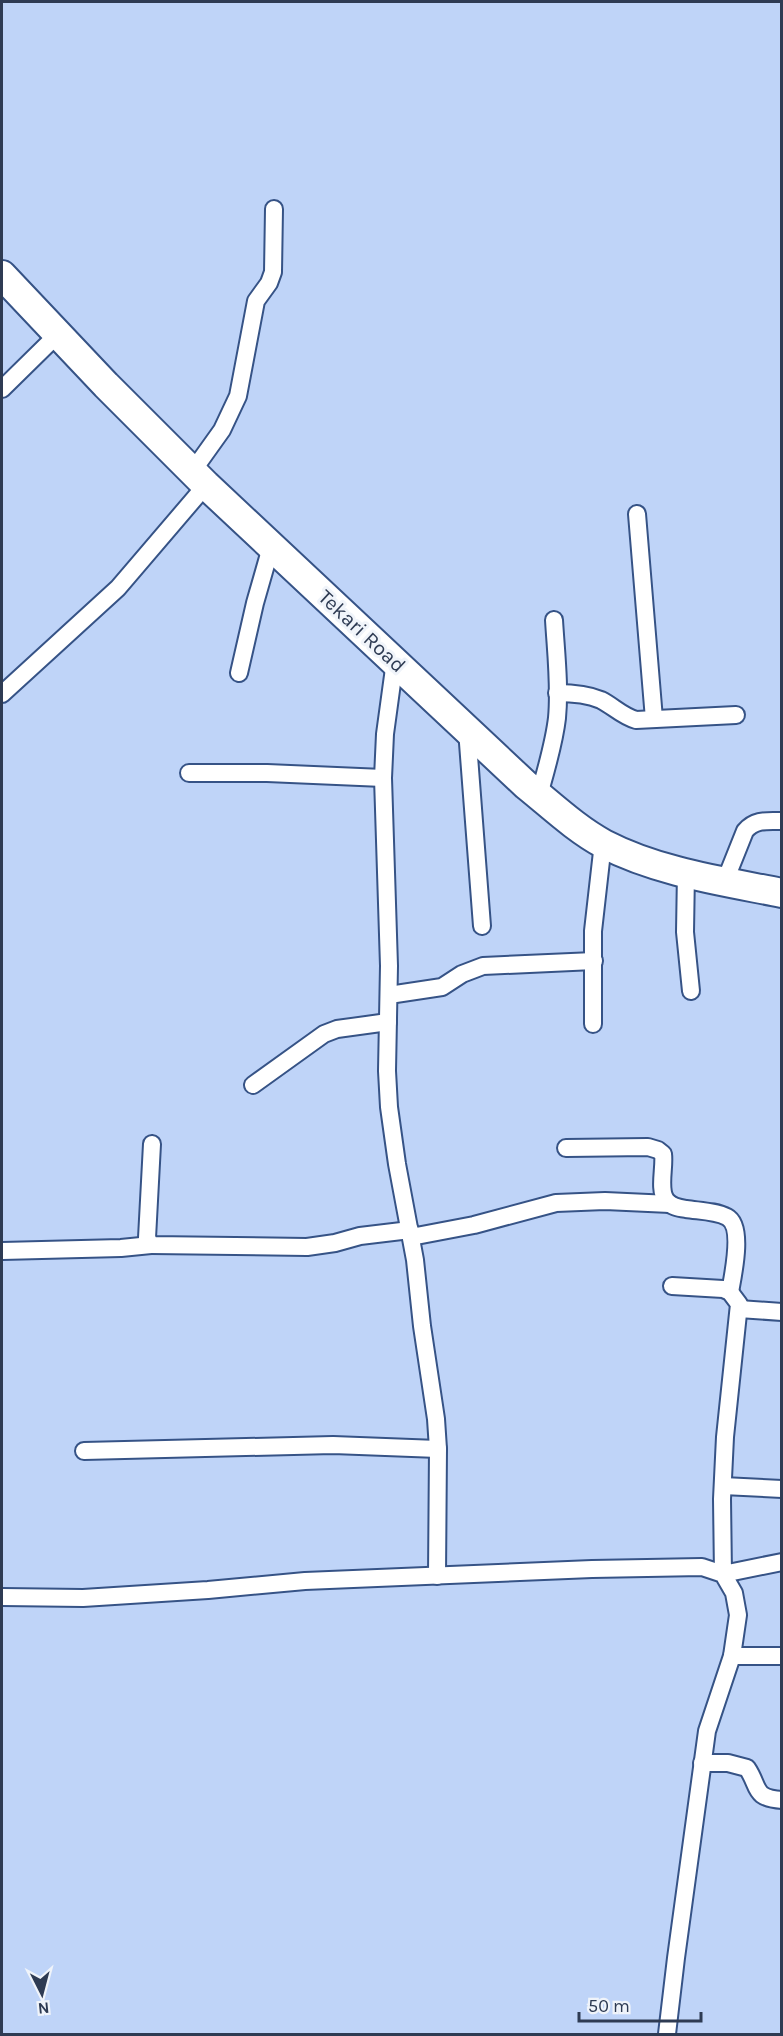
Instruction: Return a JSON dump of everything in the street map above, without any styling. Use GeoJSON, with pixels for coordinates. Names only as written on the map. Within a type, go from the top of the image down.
{"type":"FeatureCollection","features":[{"type":"Feature","properties":{"kind":"highway","name":"Tekari Road"},"geometry":{"type":"LineString","coordinates":[[2,275],[57,335],[199,479],[467,729],[572,822],[603,843],[642,860],[782,893]]}},
{"type":"Feature","properties":{"kind":"street"},"geometry":{"type":"LineString","coordinates":[[2,694],[118,588],[199,479],[238,396],[256,301],[269,283],[273,272],[274,209]]}},
{"type":"Feature","properties":{"kind":"street"},"geometry":{"type":"LineString","coordinates":[[2,389],[57,335]]}},
{"type":"Feature","properties":{"kind":"street"},"geometry":{"type":"LineString","coordinates":[[637,514],[654,719]]}},
{"type":"Feature","properties":{"kind":"street"},"geometry":{"type":"LineString","coordinates":[[239,673],[255,603],[271,548]]}},
{"type":"Feature","properties":{"kind":"street"},"geometry":{"type":"LineString","coordinates":[[539,795],[554,738],[557,693],[554,620]]}},
{"type":"Feature","properties":{"kind":"street"},"geometry":{"type":"LineString","coordinates":[[395,661],[385,734],[383,778],[389,995],[387,1071],[389,1107],[397,1164],[410,1233],[436,1419],[438,1449],[437,1576]]}},
{"type":"Feature","properties":{"kind":"street"},"geometry":{"type":"LineString","coordinates":[[557,693],[585,695],[601,700],[636,720],[736,715]]}},
{"type":"Feature","properties":{"kind":"street"},"geometry":{"type":"LineString","coordinates":[[467,729],[482,926]]}},
{"type":"Feature","properties":{"kind":"street"},"geometry":{"type":"LineString","coordinates":[[189,773],[267,773],[383,778]]}},
{"type":"Feature","properties":{"kind":"street"},"geometry":{"type":"LineString","coordinates":[[725,881],[745,831],[750,826],[764,820],[782,821]]}},
{"type":"Feature","properties":{"kind":"street"},"geometry":{"type":"LineString","coordinates":[[593,1024],[593,931],[603,843]]}},
{"type":"Feature","properties":{"kind":"street"},"geometry":{"type":"LineString","coordinates":[[686,872],[684,932],[692,991]]}},
{"type":"Feature","properties":{"kind":"street"},"geometry":{"type":"LineString","coordinates":[[389,995],[442,987],[462,974],[483,966],[594,961]]}},
{"type":"Feature","properties":{"kind":"street"},"geometry":{"type":"LineString","coordinates":[[253,1084],[324,1034],[337,1029],[388,1022]]}},
{"type":"Feature","properties":{"kind":"street"},"geometry":{"type":"LineString","coordinates":[[151,1245],[147,1238],[152,1144]]}},
{"type":"Feature","properties":{"kind":"street"},"geometry":{"type":"LineString","coordinates":[[566,1148],[648,1147],[658,1150],[663,1154],[663,1190],[670,1204]]}},
{"type":"Feature","properties":{"kind":"street"},"geometry":{"type":"LineString","coordinates":[[2,1251],[151,1245],[307,1247],[360,1236],[410,1233],[474,1225],[556,1203],[605,1201],[670,1204],[723,1215],[735,1224],[735,1264],[730,1292]]}},
{"type":"Feature","properties":{"kind":"street"},"geometry":{"type":"LineString","coordinates":[[668,2034],[707,1731],[732,1656],[738,1615],[734,1593],[723,1574],[723,1486],[729,1386],[739,1310],[736,1298],[730,1292],[717,1287],[672,1286]]}},
{"type":"Feature","properties":{"kind":"street"},"geometry":{"type":"LineString","coordinates":[[739,1310],[782,1312]]}},
{"type":"Feature","properties":{"kind":"street"},"geometry":{"type":"LineString","coordinates":[[84,1451],[324,1445],[438,1449]]}},
{"type":"Feature","properties":{"kind":"street"},"geometry":{"type":"LineString","coordinates":[[723,1486],[782,1489]]}},
{"type":"Feature","properties":{"kind":"street"},"geometry":{"type":"LineString","coordinates":[[2,1597],[83,1598],[305,1581],[592,1569],[702,1567],[723,1574],[782,1563]]}},
{"type":"Feature","properties":{"kind":"street"},"geometry":{"type":"LineString","coordinates":[[732,1656],[782,1656]]}},
{"type":"Feature","properties":{"kind":"street"},"geometry":{"type":"LineString","coordinates":[[702,1763],[728,1763],[747,1768],[751,1773],[756,1791],[763,1797],[782,1800]]}}]}
